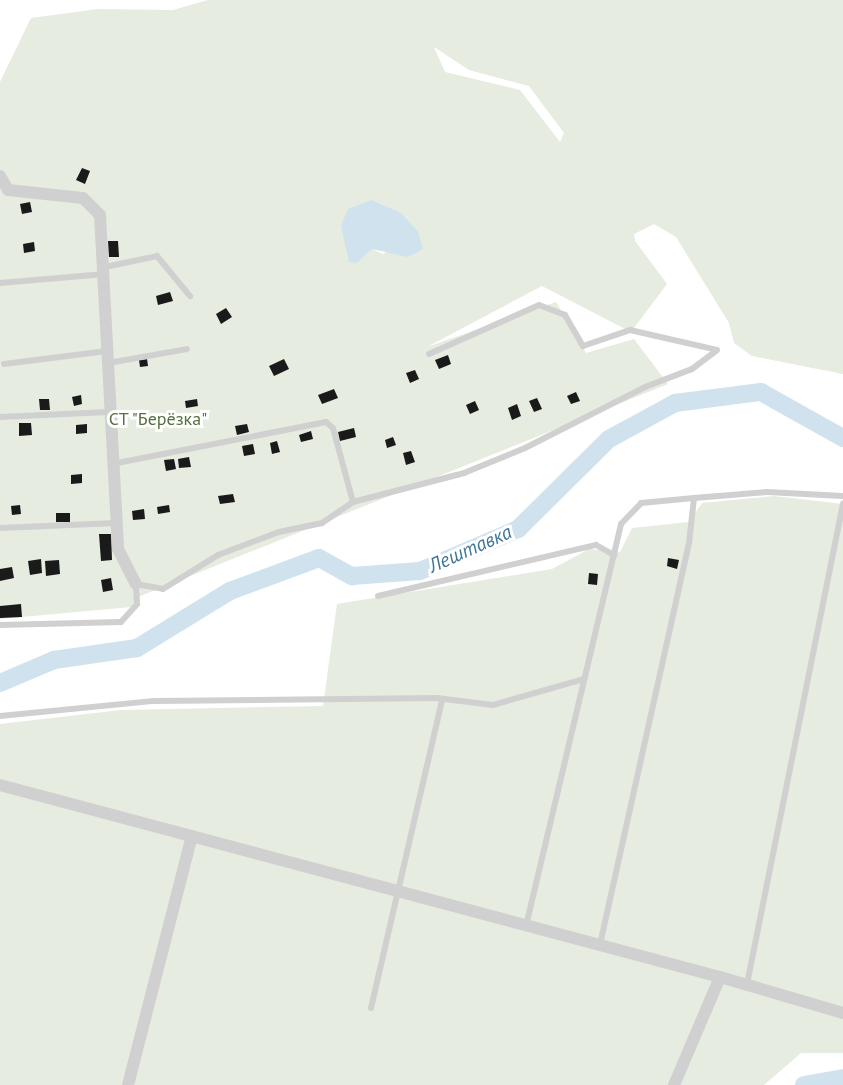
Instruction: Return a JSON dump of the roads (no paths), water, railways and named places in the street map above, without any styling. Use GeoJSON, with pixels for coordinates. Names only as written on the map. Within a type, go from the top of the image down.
{"type":"FeatureCollection","features":[{"type":"Feature","properties":{"kind":"street"},"geometry":{"type":"LineString","coordinates":[[0,176],[4,191],[91,201],[100,214],[105,271],[108,412],[117,523],[121,563],[136,584]]}},
{"type":"Feature","properties":{"kind":"street"},"geometry":{"type":"LineString","coordinates":[[0,785],[747,984],[843,1013]]}},
{"type":"Feature","properties":{"kind":"street"},"geometry":{"type":"LineString","coordinates":[[128,1085],[192,837]]}},
{"type":"Feature","properties":{"kind":"street"},"geometry":{"type":"LineString","coordinates":[[674,1085],[720,977]]}},
{"type":"Feature","properties":{"kind":"lane"},"geometry":{"type":"LineString","coordinates":[[0,283],[105,271],[157,256],[190,296]]}},
{"type":"Feature","properties":{"kind":"lane"},"geometry":{"type":"LineString","coordinates":[[0,625],[121,622],[134,611],[136,584],[163,589],[218,555],[279,532],[322,523],[353,502],[464,473],[525,448],[645,387],[692,369],[717,350],[630,330],[584,346],[565,315],[539,305],[429,354]]}},
{"type":"Feature","properties":{"kind":"lane"},"geometry":{"type":"LineString","coordinates":[[4,364],[107,357],[187,348]]}},
{"type":"Feature","properties":{"kind":"lane"},"geometry":{"type":"LineString","coordinates":[[0,417],[108,412]]}},
{"type":"Feature","properties":{"kind":"lane"},"geometry":{"type":"LineString","coordinates":[[112,464],[326,422],[333,428],[353,502]]}},
{"type":"Feature","properties":{"kind":"lane"},"geometry":{"type":"LineString","coordinates":[[526,926],[621,524],[641,503],[767,492],[843,496]]}},
{"type":"Feature","properties":{"kind":"lane"},"geometry":{"type":"LineString","coordinates":[[600,945],[689,543],[694,498]]}},
{"type":"Feature","properties":{"kind":"lane"},"geometry":{"type":"LineString","coordinates":[[747,984],[843,502]]}},
{"type":"Feature","properties":{"kind":"lane"},"geometry":{"type":"LineString","coordinates":[[0,528],[117,523]]}},
{"type":"Feature","properties":{"kind":"lane"},"geometry":{"type":"LineString","coordinates":[[378,597],[597,545],[614,555]]}},
{"type":"Feature","properties":{"kind":"lane"},"geometry":{"type":"LineString","coordinates":[[0,716],[154,701],[442,701],[493,705],[584,679]]}},
{"type":"Feature","properties":{"kind":"lane"},"geometry":{"type":"LineString","coordinates":[[372,1008],[442,701]]}},
{"type":"Feature","properties":{"kind":"water"},"geometry":{"type":"Polygon","coordinates":[[[372,200],[400,212],[418,231],[423,249],[408,257],[372,249],[357,263],[349,262],[341,226],[348,209],[372,200]]]}},
{"type":"Feature","properties":{"kind":"waterway","name":"Лештавка"},"geometry":{"type":"LineString","coordinates":[[0,683],[54,660],[137,648],[230,591],[319,558],[352,576],[420,571],[518,529],[609,439],[675,403],[761,392],[843,438]]}},
{"type":"Feature","properties":{"kind":"waterway","name":"Лештавка"},"geometry":{"type":"LineString","coordinates":[[804,1085],[843,1078]]}},
{"type":"Feature","properties":{"kind":"park label","name":"СТ \"Берёзка\""},"geometry":{"type":"Point","coordinates":[158,419]}}]}
